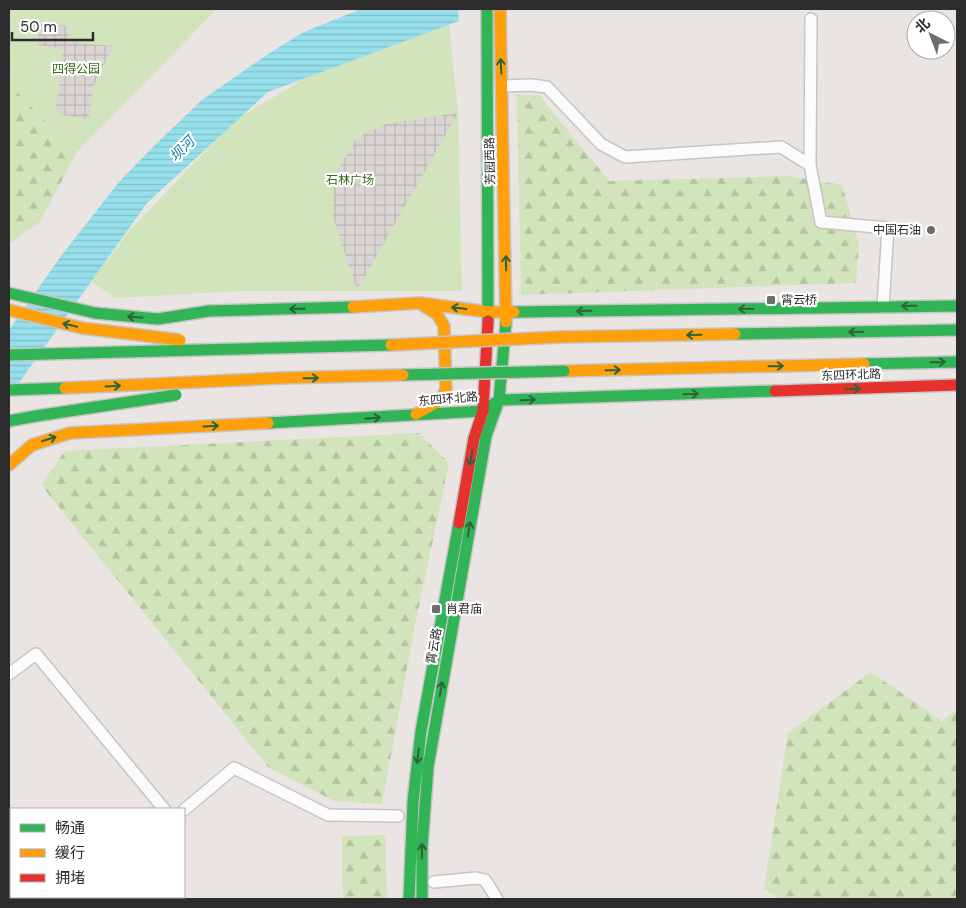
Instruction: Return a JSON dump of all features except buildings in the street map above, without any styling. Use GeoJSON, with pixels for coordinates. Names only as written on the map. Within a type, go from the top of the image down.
{"type":"FeatureCollection","features":[{"type":"Feature","properties":{"kind":"main road","name":"芳园西路"},"geometry":{"type":"LineString","coordinates":[[483,411],[489,312],[487,9]]}},
{"type":"Feature","properties":{"kind":"main road","name":"芳园西路"},"geometry":{"type":"LineString","coordinates":[[499,400],[507,312],[500,9]]}},
{"type":"Feature","properties":{"kind":"main road"},"geometry":{"type":"LineString","coordinates":[[9,293],[95,313],[158,319],[209,311],[420,303],[489,312],[957,306]]}},
{"type":"Feature","properties":{"kind":"main road"},"geometry":{"type":"LineString","coordinates":[[412,416],[439,401],[446,390],[444,326],[437,314],[420,303]]}},
{"type":"Feature","properties":{"kind":"main road"},"geometry":{"type":"LineString","coordinates":[[9,310],[82,328],[239,348]]}},
{"type":"Feature","properties":{"kind":"main road"},"geometry":{"type":"LineString","coordinates":[[9,355],[393,345],[560,338],[957,330]]}},
{"type":"Feature","properties":{"kind":"main road","name":"东四环北路"},"geometry":{"type":"LineString","coordinates":[[9,390],[281,378],[957,362]]}},
{"type":"Feature","properties":{"kind":"main road"},"geometry":{"type":"LineString","coordinates":[[9,422],[281,378]]}},
{"type":"Feature","properties":{"kind":"main road","name":"东四环北路"},"geometry":{"type":"LineString","coordinates":[[9,465],[32,445],[70,433],[483,411],[499,400],[957,385]]}},
{"type":"Feature","properties":{"kind":"main road","name":"霄云路"},"geometry":{"type":"LineString","coordinates":[[422,899],[422,847],[430,750],[486,436],[499,400]]}},
{"type":"Feature","properties":{"kind":"main road","name":"霄云路"},"geometry":{"type":"LineString","coordinates":[[410,899],[413,802],[421,732],[474,438],[483,411]]}},
{"type":"Feature","properties":{"kind":"street"},"geometry":{"type":"LineString","coordinates":[[811,20],[810,165],[821,222],[888,228],[883,307]]}},
{"type":"Feature","properties":{"kind":"street"},"geometry":{"type":"LineString","coordinates":[[502,86],[531,85],[547,87],[600,144],[625,157],[781,147],[810,165]]}},
{"type":"Feature","properties":{"kind":"street"},"geometry":{"type":"LineString","coordinates":[[9,674],[36,654],[163,808]]}},
{"type":"Feature","properties":{"kind":"street"},"geometry":{"type":"LineString","coordinates":[[185,809],[234,768],[328,815],[398,816]]}},
{"type":"Feature","properties":{"kind":"street"},"geometry":{"type":"LineString","coordinates":[[434,882],[476,878],[485,880],[498,899]]}},
{"type":"Feature","properties":{"kind":"green space"},"geometry":{"type":"Polygon","coordinates":[[[9,9],[16,9],[14,89],[77,152],[40,222],[9,244],[9,9]]]}},
{"type":"Feature","properties":{"kind":"green space","name":"四得公园"},"geometry":{"type":"Polygon","coordinates":[[[16,9],[217,9],[77,152],[14,89],[16,9]]]}},
{"type":"Feature","properties":{"kind":"green space","name":"石林广场"},"geometry":{"type":"Polygon","coordinates":[[[448,14],[458,113],[462,291],[241,291],[115,298],[91,281],[132,228],[234,121],[325,66],[448,14]]]}},
{"type":"Feature","properties":{"kind":"green space"},"geometry":{"type":"Polygon","coordinates":[[[517,95],[539,95],[609,181],[787,176],[842,185],[859,245],[856,283],[521,295],[517,95]]]}},
{"type":"Feature","properties":{"kind":"green space"},"geometry":{"type":"Polygon","coordinates":[[[419,433],[449,463],[416,620],[382,804],[334,801],[268,767],[41,485],[65,451],[419,433]]]}},
{"type":"Feature","properties":{"kind":"green space"},"geometry":{"type":"Polygon","coordinates":[[[871,672],[942,721],[957,709],[957,899],[780,899],[764,889],[788,733],[871,672]]]}},
{"type":"Feature","properties":{"kind":"green space"},"geometry":{"type":"Polygon","coordinates":[[[385,835],[387,899],[343,899],[342,836],[385,835]]]}},
{"type":"Feature","properties":{"kind":"shaded area"},"geometry":{"type":"Polygon","coordinates":[[[40,24],[69,26],[68,42],[113,46],[93,88],[89,119],[58,114],[56,109],[63,48],[37,45],[40,24]]]}},
{"type":"Feature","properties":{"kind":"shaded area"},"geometry":{"type":"Polygon","coordinates":[[[458,113],[357,290],[333,217],[334,176],[357,138],[386,124],[458,113]]]}},
{"type":"Feature","properties":{"kind":"water","name":"坝河"},"geometry":{"type":"Polygon","coordinates":[[[361,9],[491,9],[268,92],[147,203],[9,397],[9,330],[61,256],[119,182],[202,100],[268,54],[304,32],[361,9]]]}},
{"type":"Feature","properties":{"kind":"pier"},"geometry":{"type":"Polygon","coordinates":[[[458,9],[494,9],[459,24],[458,9]]]}},
{"type":"Feature","properties":{"kind":"traffic: fast"},"geometry":{"type":"LineString","coordinates":[[487,9],[488,321]]}},
{"type":"Feature","properties":{"kind":"traffic: fast"},"geometry":{"type":"LineString","coordinates":[[9,293],[95,313],[158,319],[209,311],[353,307]]}},
{"type":"Feature","properties":{"kind":"traffic: fast"},"geometry":{"type":"LineString","coordinates":[[514,312],[957,306]]}},
{"type":"Feature","properties":{"kind":"traffic: fast"},"geometry":{"type":"LineString","coordinates":[[422,899],[422,847],[428,767],[486,436],[499,400],[506,322]]}},
{"type":"Feature","properties":{"kind":"traffic: fast"},"geometry":{"type":"LineString","coordinates":[[735,334],[957,330]]}},
{"type":"Feature","properties":{"kind":"traffic: fast"},"geometry":{"type":"LineString","coordinates":[[83,353],[391,345]]}},
{"type":"Feature","properties":{"kind":"traffic: fast"},"geometry":{"type":"LineString","coordinates":[[9,355],[83,353]]}},
{"type":"Feature","properties":{"kind":"traffic: fast"},"geometry":{"type":"LineString","coordinates":[[864,364],[957,362]]}},
{"type":"Feature","properties":{"kind":"traffic: fast"},"geometry":{"type":"LineString","coordinates":[[403,375],[564,371]]}},
{"type":"Feature","properties":{"kind":"traffic: fast"},"geometry":{"type":"LineString","coordinates":[[9,390],[65,388]]}},
{"type":"Feature","properties":{"kind":"traffic: fast"},"geometry":{"type":"LineString","coordinates":[[268,423],[483,411],[499,400],[775,391]]}},
{"type":"Feature","properties":{"kind":"traffic: fast"},"geometry":{"type":"LineString","coordinates":[[36,416],[176,395]]}},
{"type":"Feature","properties":{"kind":"traffic: fast"},"geometry":{"type":"LineString","coordinates":[[9,421],[36,416]]}},
{"type":"Feature","properties":{"kind":"traffic: fast"},"geometry":{"type":"LineString","coordinates":[[409,899],[413,802],[421,731],[459,523]]}},
{"type":"Feature","properties":{"kind":"traffic: slow"},"geometry":{"type":"LineString","coordinates":[[500,9],[506,322]]}},
{"type":"Feature","properties":{"kind":"traffic: slow"},"geometry":{"type":"LineString","coordinates":[[353,307],[420,303],[489,312],[514,312]]}},
{"type":"Feature","properties":{"kind":"traffic: slow"},"geometry":{"type":"LineString","coordinates":[[416,414],[439,401],[446,390],[444,326],[437,314],[421,304]]}},
{"type":"Feature","properties":{"kind":"traffic: slow"},"geometry":{"type":"LineString","coordinates":[[9,310],[82,328],[180,340]]}},
{"type":"Feature","properties":{"kind":"traffic: slow"},"geometry":{"type":"LineString","coordinates":[[560,337],[735,334]]}},
{"type":"Feature","properties":{"kind":"traffic: slow"},"geometry":{"type":"LineString","coordinates":[[391,345],[560,337]]}},
{"type":"Feature","properties":{"kind":"traffic: slow"},"geometry":{"type":"LineString","coordinates":[[564,371],[864,364]]}},
{"type":"Feature","properties":{"kind":"traffic: slow"},"geometry":{"type":"LineString","coordinates":[[65,388],[281,378],[403,375]]}},
{"type":"Feature","properties":{"kind":"traffic: slow"},"geometry":{"type":"LineString","coordinates":[[9,465],[32,445],[70,433],[268,423]]}},
{"type":"Feature","properties":{"kind":"traffic: jam"},"geometry":{"type":"LineString","coordinates":[[459,523],[474,438],[483,411],[488,321]]}},
{"type":"Feature","properties":{"kind":"traffic: jam"},"geometry":{"type":"LineString","coordinates":[[775,391],[957,385]]}},
{"type":"Feature","properties":{"kind":"place","name":"中国石油"},"geometry":{"type":"Point","coordinates":[931,230]}},
{"type":"Feature","properties":{"kind":"place","name":"霄云桥"},"geometry":{"type":"Point","coordinates":[771,300]}},
{"type":"Feature","properties":{"kind":"place","name":"肖君庙"},"geometry":{"type":"Point","coordinates":[436,609]}}]}
